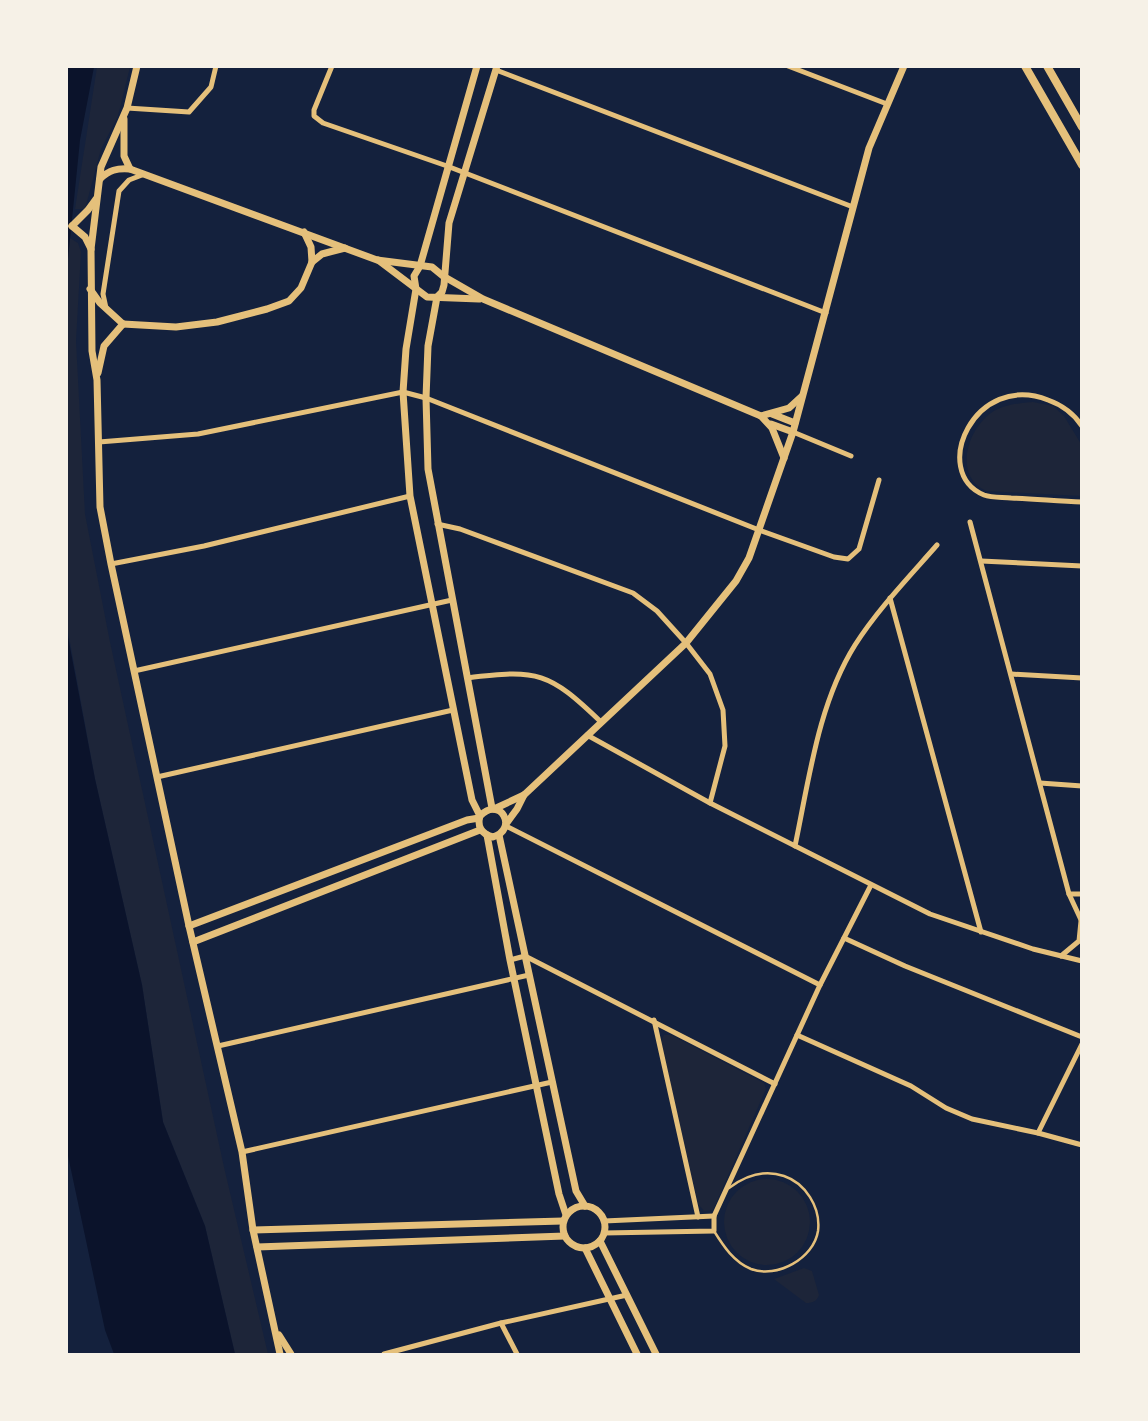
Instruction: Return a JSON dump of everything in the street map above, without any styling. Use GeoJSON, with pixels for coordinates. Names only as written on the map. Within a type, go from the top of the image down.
{"type":"FeatureCollection","features":[{"type":"Feature","properties":{"kind":"main road"},"geometry":{"type":"LineString","coordinates":[[1025,66],[1082,165]]}},
{"type":"Feature","properties":{"kind":"main road"},"geometry":{"type":"LineString","coordinates":[[1047,66],[1082,127]]}},
{"type":"Feature","properties":{"kind":"street"},"geometry":{"type":"LineString","coordinates":[[137,66],[125,112],[101,167],[91,249],[92,351],[97,380],[100,507],[189,926],[242,1152],[253,1230],[280,1354]]}},
{"type":"Feature","properties":{"kind":"street"},"geometry":{"type":"LineString","coordinates":[[125,112],[189,112],[211,87],[216,66]]}},
{"type":"Feature","properties":{"kind":"street"},"geometry":{"type":"LineString","coordinates":[[332,66],[316,104],[314,116],[323,123],[447,166],[826,313]]}},
{"type":"Feature","properties":{"kind":"street"},"geometry":{"type":"LineString","coordinates":[[477,66],[420,266],[414,276],[416,289],[406,349],[403,392],[410,496],[472,800],[483,833],[565,1218],[565,1236],[569,1242],[584,1248],[602,1237],[714,1231],[715,1216],[726,1190],[820,985],[871,885]]}},
{"type":"Feature","properties":{"kind":"street"},"geometry":{"type":"LineString","coordinates":[[788,66],[887,104]]}},
{"type":"Feature","properties":{"kind":"street"},"geometry":{"type":"LineString","coordinates":[[586,1206],[576,1191],[499,835],[524,795],[686,643],[736,581],[749,558],[794,427],[869,148],[904,66]]}},
{"type":"Feature","properties":{"kind":"street"},"geometry":{"type":"LineString","coordinates":[[506,825],[505,816],[493,808],[437,524],[428,469],[426,398],[428,346],[437,297],[444,285],[449,223],[496,68],[853,207]]}},
{"type":"Feature","properties":{"kind":"street"},"geometry":{"type":"LineString","coordinates":[[125,112],[124,156],[130,169]]}},
{"type":"Feature","properties":{"kind":"street"},"geometry":{"type":"LineString","coordinates":[[99,181],[108,171],[130,169],[377,260],[432,267],[483,299],[761,416],[770,424],[784,458]]}},
{"type":"Feature","properties":{"kind":"street"},"geometry":{"type":"LineString","coordinates":[[106,309],[104,284],[119,191],[129,180],[142,175]]}},
{"type":"Feature","properties":{"kind":"street"},"geometry":{"type":"LineString","coordinates":[[91,249],[85,237],[69,226],[88,210],[98,196]]}},
{"type":"Feature","properties":{"kind":"street"},"geometry":{"type":"LineString","coordinates":[[90,289],[123,324],[176,327],[217,322],[267,309],[289,301],[301,288],[312,262],[311,247],[304,232]]}},
{"type":"Feature","properties":{"kind":"street"},"geometry":{"type":"LineString","coordinates":[[312,262],[322,254],[346,248]]}},
{"type":"Feature","properties":{"kind":"street"},"geometry":{"type":"LineString","coordinates":[[377,260],[427,297],[483,299]]}},
{"type":"Feature","properties":{"kind":"street"},"geometry":{"type":"LineString","coordinates":[[97,380],[104,346],[123,324]]}},
{"type":"Feature","properties":{"kind":"street"},"geometry":{"type":"LineString","coordinates":[[99,443],[198,434],[403,392],[426,398],[759,530],[834,557],[848,559],[859,549],[878,480]]}},
{"type":"Feature","properties":{"kind":"street"},"geometry":{"type":"LineString","coordinates":[[1082,426],[1056,402],[1035,394],[1014,394],[994,401],[978,411],[967,428],[960,451],[961,469],[971,488],[987,496],[1082,502]]}},
{"type":"Feature","properties":{"kind":"street"},"geometry":{"type":"LineString","coordinates":[[761,416],[789,408],[802,396]]}},
{"type":"Feature","properties":{"kind":"street"},"geometry":{"type":"LineString","coordinates":[[772,414],[851,456]]}},
{"type":"Feature","properties":{"kind":"street"},"geometry":{"type":"LineString","coordinates":[[770,424],[794,427]]}},
{"type":"Feature","properties":{"kind":"street"},"geometry":{"type":"LineString","coordinates":[[111,564],[204,546],[410,496]]}},
{"type":"Feature","properties":{"kind":"street"},"geometry":{"type":"LineString","coordinates":[[970,522],[1069,894],[1081,921],[1079,941],[1061,956]]}},
{"type":"Feature","properties":{"kind":"street"},"geometry":{"type":"LineString","coordinates":[[437,524],[460,529],[632,593],[657,611],[710,674],[723,710],[726,746],[710,803]]}},
{"type":"Feature","properties":{"kind":"street"},"geometry":{"type":"LineString","coordinates":[[795,846],[817,744],[833,690],[855,646],[891,598],[937,545]]}},
{"type":"Feature","properties":{"kind":"street"},"geometry":{"type":"LineString","coordinates":[[981,561],[1082,566]]}},
{"type":"Feature","properties":{"kind":"street"},"geometry":{"type":"LineString","coordinates":[[891,598],[981,932]]}},
{"type":"Feature","properties":{"kind":"street"},"geometry":{"type":"LineString","coordinates":[[134,671],[452,600]]}},
{"type":"Feature","properties":{"kind":"street"},"geometry":{"type":"LineString","coordinates":[[467,678],[512,672],[546,678],[573,696],[601,722]]}},
{"type":"Feature","properties":{"kind":"street"},"geometry":{"type":"LineString","coordinates":[[1011,674],[1082,678]]}},
{"type":"Feature","properties":{"kind":"street"},"geometry":{"type":"LineString","coordinates":[[157,777],[453,710]]}},
{"type":"Feature","properties":{"kind":"street"},"geometry":{"type":"LineString","coordinates":[[587,735],[710,803],[930,914],[981,932],[1082,961]]}},
{"type":"Feature","properties":{"kind":"street"},"geometry":{"type":"LineString","coordinates":[[1040,783],[1082,786]]}},
{"type":"Feature","properties":{"kind":"street"},"geometry":{"type":"LineString","coordinates":[[189,926],[479,817],[485,810],[524,795]]}},
{"type":"Feature","properties":{"kind":"street"},"geometry":{"type":"LineString","coordinates":[[506,825],[820,985]]}},
{"type":"Feature","properties":{"kind":"street"},"geometry":{"type":"LineString","coordinates":[[193,942],[483,833],[499,835]]}},
{"type":"Feature","properties":{"kind":"street"},"geometry":{"type":"LineString","coordinates":[[1069,894],[1082,894]]}},
{"type":"Feature","properties":{"kind":"street"},"geometry":{"type":"LineString","coordinates":[[844,938],[905,966],[1082,1037]]}},
{"type":"Feature","properties":{"kind":"street"},"geometry":{"type":"LineString","coordinates":[[510,960],[525,956],[775,1084]]}},
{"type":"Feature","properties":{"kind":"street"},"geometry":{"type":"LineString","coordinates":[[218,1046],[529,975]]}},
{"type":"Feature","properties":{"kind":"street"},"geometry":{"type":"LineString","coordinates":[[654,1020],[698,1217]]}},
{"type":"Feature","properties":{"kind":"street"},"geometry":{"type":"LineString","coordinates":[[797,1035],[911,1086],[946,1108],[972,1119],[1082,1144]]}},
{"type":"Feature","properties":{"kind":"street"},"geometry":{"type":"LineString","coordinates":[[1038,1133],[1082,1044]]}},
{"type":"Feature","properties":{"kind":"street"},"geometry":{"type":"LineString","coordinates":[[242,1152],[552,1082]]}},
{"type":"Feature","properties":{"kind":"street"},"geometry":{"type":"LineString","coordinates":[[253,1230],[412,1226],[565,1218],[575,1208],[593,1208],[604,1221],[602,1237],[656,1354]]}},
{"type":"Feature","properties":{"kind":"street"},"geometry":{"type":"LineString","coordinates":[[604,1221],[715,1216]]}},
{"type":"Feature","properties":{"kind":"street"},"geometry":{"type":"LineString","coordinates":[[412,1226],[412,1241]]}},
{"type":"Feature","properties":{"kind":"street"},"geometry":{"type":"LineString","coordinates":[[257,1247],[565,1236]]}},
{"type":"Feature","properties":{"kind":"street"},"geometry":{"type":"LineString","coordinates":[[584,1248],[637,1354]]}},
{"type":"Feature","properties":{"kind":"street"},"geometry":{"type":"LineString","coordinates":[[384,1354],[501,1323],[627,1295]]}},
{"type":"Feature","properties":{"kind":"street"},"geometry":{"type":"LineString","coordinates":[[501,1323],[517,1354]]}},
{"type":"Feature","properties":{"kind":"street"},"geometry":{"type":"LineString","coordinates":[[275,1328],[290,1354]]}},
{"type":"Feature","properties":{"kind":"lane"},"geometry":{"type":"LineString","coordinates":[[714,1231],[739,1263],[754,1270],[774,1271],[792,1264],[808,1253],[818,1232],[816,1213],[809,1193],[792,1179],[775,1173],[757,1174],[740,1180],[726,1190]]}},
{"type":"Feature","properties":{"kind":"shaded area"},"geometry":{"type":"Polygon","coordinates":[[[67,67],[94,67],[80,140],[67,269],[67,67]]]}},
{"type":"Feature","properties":{"kind":"shaded area"},"geometry":{"type":"Polygon","coordinates":[[[97,67],[130,67],[118,116],[101,149],[85,209],[75,209],[97,67]]]}},
{"type":"Feature","properties":{"kind":"shaded area"},"geometry":{"type":"Polygon","coordinates":[[[70,238],[78,243],[81,252],[76,341],[85,514],[110,642],[224,1167],[268,1354],[235,1354],[205,1226],[163,1122],[142,985],[95,779],[67,626],[66,269],[70,238]]]}},
{"type":"Feature","properties":{"kind":"shaded area"},"geometry":{"type":"Polygon","coordinates":[[[1033,402],[1053,406],[1064,416],[1081,444],[1081,496],[986,491],[976,484],[970,475],[967,453],[982,421],[1000,408],[1033,402]]]}},
{"type":"Feature","properties":{"kind":"shaded area"},"geometry":{"type":"Polygon","coordinates":[[[66,626],[95,779],[142,985],[163,1122],[205,1226],[235,1354],[114,1354],[105,1330],[67,1151],[66,626]]]}},
{"type":"Feature","properties":{"kind":"shaded area"},"geometry":{"type":"Polygon","coordinates":[[[664,1035],[671,1035],[764,1083],[766,1089],[713,1210],[704,1211],[698,1204],[661,1041],[664,1035]]]}},
{"type":"Feature","properties":{"kind":"shaded area"},"geometry":{"type":"Polygon","coordinates":[[[767,1179],[791,1186],[803,1198],[810,1222],[803,1246],[791,1258],[767,1265],[743,1258],[731,1246],[724,1222],[731,1198],[743,1186],[767,1179]]]}},
{"type":"Feature","properties":{"kind":"shaded area"},"geometry":{"type":"Polygon","coordinates":[[[804,1268],[812,1271],[819,1295],[811,1303],[806,1303],[774,1279],[804,1268]]]}}]}
